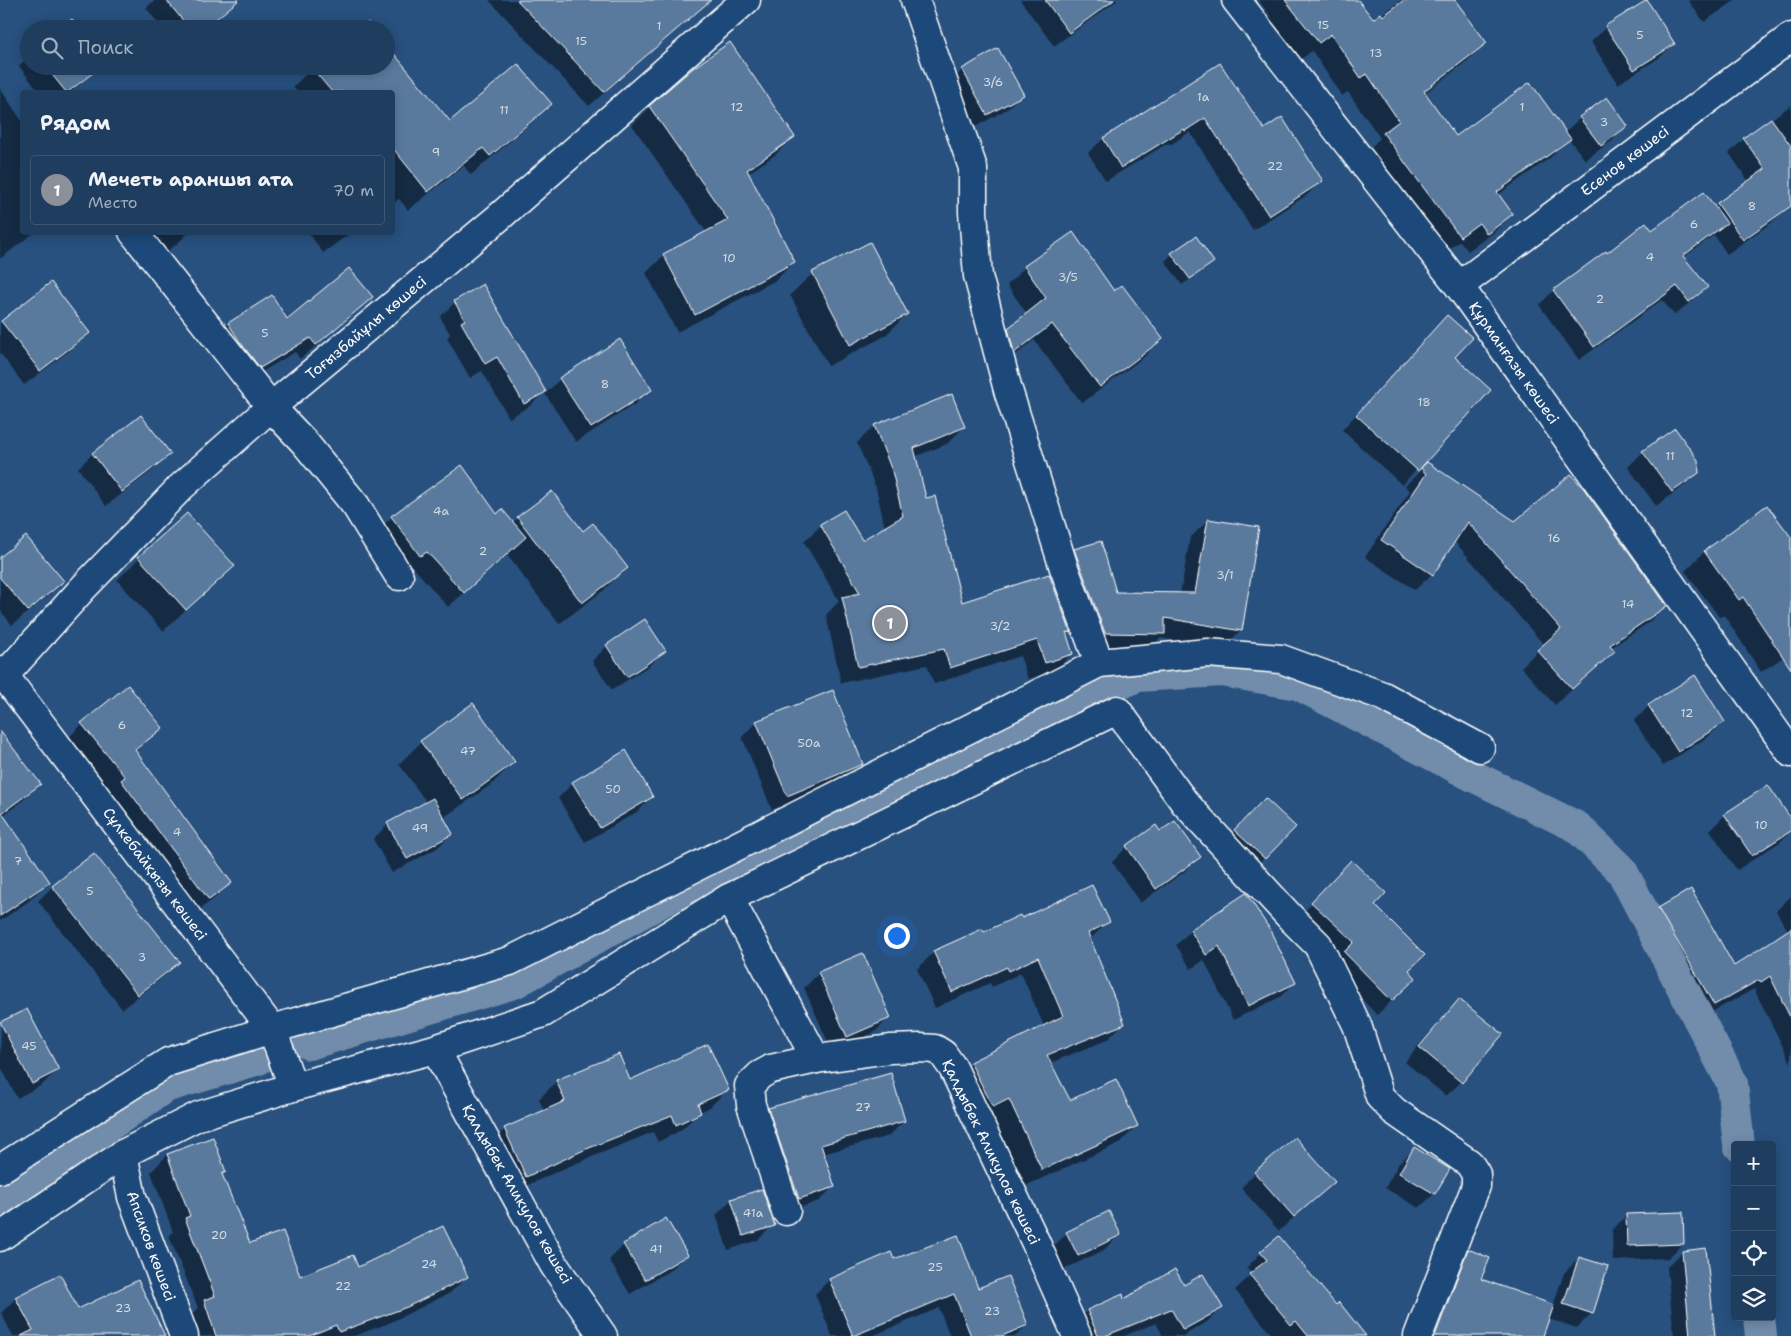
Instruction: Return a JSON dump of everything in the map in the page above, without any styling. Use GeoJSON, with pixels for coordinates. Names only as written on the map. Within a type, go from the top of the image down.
{"type":"FeatureCollection","features":[{"type":"Feature","properties":{"kind":"street","name":"Тоғызбайұлы көшесі"},"geometry":{"type":"LineString","coordinates":[[2,673],[181,487],[271,407],[498,218],[746,0]]}},
{"type":"Feature","properties":{"kind":"street"},"geometry":{"type":"LineString","coordinates":[[915,0],[973,168],[973,212],[978,276],[1008,390],[1064,568],[1099,663]]}},
{"type":"Feature","properties":{"kind":"street","name":"Құрманғазы көшесі"},"geometry":{"type":"LineString","coordinates":[[1236,0],[1459,286],[1787,738]]}},
{"type":"Feature","properties":{"kind":"street","name":"Есенов көшесі"},"geometry":{"type":"LineString","coordinates":[[1459,286],[1791,37]]}},
{"type":"Feature","properties":{"kind":"street"},"geometry":{"type":"LineString","coordinates":[[135,235],[271,407],[305,443],[356,506],[400,576]]}},
{"type":"Feature","properties":{"kind":"street"},"geometry":{"type":"LineString","coordinates":[[0,1169],[168,1062],[272,1029],[510,961],[1099,663],[1208,653],[1281,659],[1383,696],[1480,748]]}},
{"type":"Feature","properties":{"kind":"street","name":"Сұлкебайқызы көшесі"},"geometry":{"type":"LineString","coordinates":[[2,673],[272,1029],[293,1087]]}},
{"type":"Feature","properties":{"kind":"street"},"geometry":{"type":"LineString","coordinates":[[0,1236],[123,1154],[198,1116],[293,1087],[435,1049],[542,1013],[729,898],[1117,710],[1185,803],[1318,945],[1357,1025],[1380,1097],[1394,1111],[1469,1163],[1476,1174],[1476,1186],[1418,1336]]}},
{"type":"Feature","properties":{"kind":"street"},"geometry":{"type":"LineString","coordinates":[[729,898],[816,1059]]}},
{"type":"Feature","properties":{"kind":"street","name":"Қалдыбек Аликулов көшесі"},"geometry":{"type":"LineString","coordinates":[[435,1049],[554,1265],[603,1336]]}},
{"type":"Feature","properties":{"kind":"street","name":"Қалдыбек Аликулов көшесі"},"geometry":{"type":"LineString","coordinates":[[786,1211],[750,1105],[750,1086],[760,1075],[771,1069],[816,1059],[890,1049],[935,1049],[943,1054],[953,1068],[1035,1241],[1077,1336]]}},
{"type":"Feature","properties":{"kind":"street","name":"Апсиков көшесі"},"geometry":{"type":"LineString","coordinates":[[123,1154],[132,1197],[184,1336]]}},
{"type":"Feature","properties":{"kind":"building"},"geometry":{"type":"Polygon","coordinates":[[[166,0],[239,0],[215,20],[183,20],[166,0]]]}},
{"type":"Feature","properties":{"kind":"building"},"geometry":{"type":"Polygon","coordinates":[[[517,0],[711,0],[604,92],[517,0]]]}},
{"type":"Feature","properties":{"kind":"building"},"geometry":{"type":"Polygon","coordinates":[[[1045,0],[1114,0],[1069,33],[1045,0]]]}},
{"type":"Feature","properties":{"kind":"building"},"geometry":{"type":"Polygon","coordinates":[[[1285,0],[1358,0],[1373,19],[1381,13],[1383,16],[1404,0],[1455,0],[1487,43],[1424,91],[1456,136],[1530,82],[1571,139],[1497,192],[1513,214],[1487,234],[1479,223],[1460,237],[1383,133],[1399,121],[1367,74],[1361,78],[1331,34],[1319,43],[1285,0]]]}},
{"type":"Feature","properties":{"kind":"building"},"geometry":{"type":"Polygon","coordinates":[[[1647,0],[1675,44],[1634,70],[1605,26],[1647,0]]]}},
{"type":"Feature","properties":{"kind":"building"},"geometry":{"type":"Polygon","coordinates":[[[730,42],[795,137],[747,170],[795,262],[695,315],[663,254],[728,220],[649,106],[693,68],[730,42]]]}},
{"type":"Feature","properties":{"kind":"building"},"geometry":{"type":"Polygon","coordinates":[[[998,48],[1024,95],[987,115],[962,69],[998,48]]]}},
{"type":"Feature","properties":{"kind":"building"},"geometry":{"type":"Polygon","coordinates":[[[395,55],[450,121],[518,64],[552,104],[490,156],[483,148],[428,192],[395,151],[395,90],[330,90],[318,75],[395,75],[395,55]]]}},
{"type":"Feature","properties":{"kind":"building"},"geometry":{"type":"Polygon","coordinates":[[[1220,63],[1264,129],[1282,117],[1323,181],[1269,216],[1205,118],[1121,168],[1103,138],[1220,63]]]}},
{"type":"Feature","properties":{"kind":"building"},"geometry":{"type":"Polygon","coordinates":[[[52,75],[90,75],[71,90],[64,90],[52,75]]]}},
{"type":"Feature","properties":{"kind":"building"},"geometry":{"type":"Polygon","coordinates":[[[1607,97],[1628,126],[1601,146],[1579,117],[1607,97]]]}},
{"type":"Feature","properties":{"kind":"building"},"geometry":{"type":"Polygon","coordinates":[[[1771,118],[1791,146],[1791,206],[1743,240],[1717,203],[1765,169],[1743,138],[1771,118]]]}},
{"type":"Feature","properties":{"kind":"building"},"geometry":{"type":"Polygon","coordinates":[[[1704,192],[1727,223],[1683,256],[1708,287],[1689,302],[1677,286],[1594,347],[1553,290],[1606,251],[1607,253],[1646,222],[1652,230],[1704,192]]]}},
{"type":"Feature","properties":{"kind":"building"},"geometry":{"type":"Polygon","coordinates":[[[1073,232],[1114,291],[1122,285],[1163,339],[1100,387],[1052,324],[1014,353],[1008,328],[1046,298],[1024,266],[1073,232]]]}},
{"type":"Feature","properties":{"kind":"building"},"geometry":{"type":"Polygon","coordinates":[[[1196,236],[1214,262],[1190,279],[1171,253],[1196,236]]]}},
{"type":"Feature","properties":{"kind":"building"},"geometry":{"type":"Polygon","coordinates":[[[870,242],[908,314],[850,345],[812,272],[870,242]]]}},
{"type":"Feature","properties":{"kind":"building"},"geometry":{"type":"Polygon","coordinates":[[[349,268],[373,297],[316,345],[310,338],[260,368],[228,323],[272,295],[287,319],[349,268]]]}},
{"type":"Feature","properties":{"kind":"building"},"geometry":{"type":"Polygon","coordinates":[[[51,282],[90,333],[40,371],[1,321],[51,282]]]}},
{"type":"Feature","properties":{"kind":"building"},"geometry":{"type":"Polygon","coordinates":[[[483,284],[546,392],[524,404],[497,357],[485,364],[461,322],[465,320],[454,301],[483,284]]]}},
{"type":"Feature","properties":{"kind":"building"},"geometry":{"type":"Polygon","coordinates":[[[1447,315],[1473,338],[1455,357],[1491,390],[1418,471],[1356,415],[1447,315]]]}},
{"type":"Feature","properties":{"kind":"building"},"geometry":{"type":"Polygon","coordinates":[[[620,339],[652,390],[591,428],[559,378],[620,339]]]}},
{"type":"Feature","properties":{"kind":"building"},"geometry":{"type":"Polygon","coordinates":[[[952,394],[965,427],[914,448],[926,498],[935,496],[962,602],[1049,574],[1071,633],[1066,632],[1073,654],[1045,663],[1037,640],[950,668],[944,649],[858,667],[842,597],[860,593],[820,524],[844,510],[862,540],[903,516],[892,471],[874,425],[952,394]]]}},
{"type":"Feature","properties":{"kind":"building"},"geometry":{"type":"Polygon","coordinates":[[[141,415],[171,454],[122,492],[92,453],[141,415]]]}},
{"type":"Feature","properties":{"kind":"building"},"geometry":{"type":"Polygon","coordinates":[[[1675,428],[1698,460],[1699,473],[1672,492],[1642,451],[1675,428]]]}},
{"type":"Feature","properties":{"kind":"building"},"geometry":{"type":"Polygon","coordinates":[[[1427,462],[1515,521],[1571,474],[1584,489],[1667,606],[1610,645],[1615,651],[1572,689],[1537,650],[1561,629],[1468,522],[1433,575],[1381,540],[1426,474],[1421,468],[1427,462]]]}},
{"type":"Feature","properties":{"kind":"building"},"geometry":{"type":"Polygon","coordinates":[[[462,465],[497,514],[502,509],[526,537],[464,593],[427,552],[420,556],[391,516],[462,465]]]}},
{"type":"Feature","properties":{"kind":"building"},"geometry":{"type":"Polygon","coordinates":[[[552,491],[583,531],[593,523],[628,568],[582,603],[517,517],[552,491]]]}},
{"type":"Feature","properties":{"kind":"building"},"geometry":{"type":"Polygon","coordinates":[[[1767,505],[1791,537],[1791,669],[1743,597],[1739,600],[1704,551],[1767,505]]]}},
{"type":"Feature","properties":{"kind":"building"},"geometry":{"type":"Polygon","coordinates":[[[187,513],[235,566],[186,610],[138,557],[187,513]]]}},
{"type":"Feature","properties":{"kind":"building"},"geometry":{"type":"Polygon","coordinates":[[[1208,519],[1259,527],[1242,631],[1165,618],[1165,634],[1105,633],[1074,549],[1101,541],[1116,592],[1195,593],[1208,519]]]}},
{"type":"Feature","properties":{"kind":"building"},"geometry":{"type":"Polygon","coordinates":[[[26,536],[64,581],[28,611],[0,578],[0,557],[26,536]]]}},
{"type":"Feature","properties":{"kind":"building"},"geometry":{"type":"Polygon","coordinates":[[[645,619],[666,651],[627,677],[606,645],[645,619]]]}},
{"type":"Feature","properties":{"kind":"building"},"geometry":{"type":"Polygon","coordinates":[[[1695,675],[1725,722],[1678,752],[1648,705],[1695,675]]]}},
{"type":"Feature","properties":{"kind":"building"},"geometry":{"type":"Polygon","coordinates":[[[128,685],[163,728],[135,750],[232,883],[209,900],[121,780],[125,777],[81,723],[128,685]]]}},
{"type":"Feature","properties":{"kind":"building"},"geometry":{"type":"Polygon","coordinates":[[[833,690],[863,764],[787,796],[756,721],[833,690]]]}},
{"type":"Feature","properties":{"kind":"building"},"geometry":{"type":"Polygon","coordinates":[[[473,703],[515,762],[463,800],[420,741],[473,703]]]}},
{"type":"Feature","properties":{"kind":"building"},"geometry":{"type":"Polygon","coordinates":[[[0,731],[41,784],[2,813],[50,882],[0,916],[0,731]]]}},
{"type":"Feature","properties":{"kind":"building"},"geometry":{"type":"Polygon","coordinates":[[[626,750],[653,797],[600,828],[572,782],[626,750]]]}},
{"type":"Feature","properties":{"kind":"building"},"geometry":{"type":"Polygon","coordinates":[[[1768,785],[1791,819],[1791,831],[1752,856],[1724,814],[1768,785]]]}},
{"type":"Feature","properties":{"kind":"building"},"geometry":{"type":"Polygon","coordinates":[[[433,798],[453,834],[407,859],[387,823],[433,798]]]}},
{"type":"Feature","properties":{"kind":"building"},"geometry":{"type":"Polygon","coordinates":[[[1265,798],[1296,827],[1265,859],[1234,830],[1265,798]]]}},
{"type":"Feature","properties":{"kind":"building"},"geometry":{"type":"Polygon","coordinates":[[[1175,821],[1201,857],[1156,889],[1126,846],[1156,825],[1160,831],[1175,821]]]}},
{"type":"Feature","properties":{"kind":"building"},"geometry":{"type":"Polygon","coordinates":[[[94,853],[180,962],[138,995],[52,886],[94,853]]]}},
{"type":"Feature","properties":{"kind":"building"},"geometry":{"type":"Polygon","coordinates":[[[1351,860],[1386,893],[1375,905],[1425,955],[1409,970],[1416,978],[1392,1001],[1344,952],[1354,942],[1311,902],[1351,860]]]}},
{"type":"Feature","properties":{"kind":"building"},"geometry":{"type":"Polygon","coordinates":[[[1092,885],[1110,922],[1088,933],[1125,1024],[1047,1055],[1070,1100],[1116,1079],[1138,1126],[1042,1170],[1009,1099],[993,1107],[970,1062],[1063,1016],[1038,957],[1009,971],[1007,967],[952,992],[933,951],[982,929],[984,932],[1020,915],[1022,918],[1092,885]]]}},
{"type":"Feature","properties":{"kind":"building"},"geometry":{"type":"Polygon","coordinates":[[[1691,889],[1734,966],[1791,928],[1791,1019],[1770,976],[1761,982],[1759,980],[1714,1005],[1658,908],[1691,889]]]}},
{"type":"Feature","properties":{"kind":"building"},"geometry":{"type":"Polygon","coordinates":[[[1246,893],[1269,928],[1296,983],[1248,1006],[1219,946],[1206,955],[1190,930],[1246,893]]]}},
{"type":"Feature","properties":{"kind":"building"},"geometry":{"type":"Polygon","coordinates":[[[863,953],[891,1018],[847,1037],[818,972],[863,953]]]}},
{"type":"Feature","properties":{"kind":"building"},"geometry":{"type":"Polygon","coordinates":[[[1459,999],[1503,1034],[1462,1083],[1419,1047],[1459,999]]]}},
{"type":"Feature","properties":{"kind":"building"},"geometry":{"type":"Polygon","coordinates":[[[27,1009],[59,1070],[32,1084],[0,1022],[27,1009]]]}},
{"type":"Feature","properties":{"kind":"building"},"geometry":{"type":"Polygon","coordinates":[[[708,1044],[729,1090],[698,1104],[701,1113],[676,1125],[672,1115],[584,1150],[526,1177],[504,1128],[565,1101],[556,1080],[619,1054],[630,1080],[708,1044]]]}},
{"type":"Feature","properties":{"kind":"building"},"geometry":{"type":"Polygon","coordinates":[[[891,1073],[905,1121],[821,1145],[835,1187],[799,1199],[768,1108],[891,1073]]]}},
{"type":"Feature","properties":{"kind":"building"},"geometry":{"type":"Polygon","coordinates":[[[213,1137],[226,1172],[222,1174],[250,1243],[283,1231],[300,1276],[353,1255],[358,1267],[443,1226],[468,1277],[407,1307],[339,1332],[336,1325],[309,1336],[216,1336],[204,1300],[215,1296],[185,1218],[190,1216],[167,1154],[213,1137]]]}},
{"type":"Feature","properties":{"kind":"building"},"geometry":{"type":"Polygon","coordinates":[[[1295,1137],[1335,1182],[1294,1217],[1254,1172],[1295,1137]]]}},
{"type":"Feature","properties":{"kind":"building"},"geometry":{"type":"Polygon","coordinates":[[[1414,1147],[1450,1169],[1435,1194],[1399,1173],[1414,1147]]]}},
{"type":"Feature","properties":{"kind":"building"},"geometry":{"type":"Polygon","coordinates":[[[762,1189],[775,1226],[743,1236],[731,1199],[762,1189]]]}},
{"type":"Feature","properties":{"kind":"building"},"geometry":{"type":"Polygon","coordinates":[[[1109,1211],[1121,1235],[1078,1256],[1066,1232],[1109,1211]]]}},
{"type":"Feature","properties":{"kind":"building"},"geometry":{"type":"Polygon","coordinates":[[[1683,1212],[1684,1244],[1627,1246],[1626,1214],[1683,1212]]]}},
{"type":"Feature","properties":{"kind":"building"},"geometry":{"type":"Polygon","coordinates":[[[666,1218],[688,1255],[645,1280],[623,1244],[666,1218]]]}},
{"type":"Feature","properties":{"kind":"building"},"geometry":{"type":"Polygon","coordinates":[[[958,1235],[978,1288],[1008,1276],[1028,1325],[1002,1336],[971,1336],[954,1294],[853,1336],[829,1279],[891,1252],[894,1259],[958,1235]]]}},
{"type":"Feature","properties":{"kind":"building"},"geometry":{"type":"Polygon","coordinates":[[[1279,1236],[1336,1305],[1339,1302],[1366,1336],[1308,1336],[1296,1321],[1291,1325],[1249,1274],[1267,1260],[1260,1252],[1279,1236]]]}},
{"type":"Feature","properties":{"kind":"building"},"geometry":{"type":"Polygon","coordinates":[[[1706,1248],[1715,1336],[1690,1336],[1682,1251],[1706,1248]]]}},
{"type":"Feature","properties":{"kind":"building"},"geometry":{"type":"Polygon","coordinates":[[[1468,1249],[1490,1258],[1481,1279],[1554,1305],[1543,1336],[1435,1336],[1468,1249]]]}},
{"type":"Feature","properties":{"kind":"building"},"geometry":{"type":"Polygon","coordinates":[[[1579,1257],[1608,1266],[1593,1314],[1563,1304],[1579,1257]]]}},
{"type":"Feature","properties":{"kind":"building"},"geometry":{"type":"Polygon","coordinates":[[[1175,1269],[1184,1285],[1203,1274],[1223,1308],[1183,1330],[1171,1309],[1105,1336],[1098,1336],[1087,1310],[1123,1294],[1124,1299],[1175,1269]]]}},
{"type":"Feature","properties":{"kind":"building"},"geometry":{"type":"Polygon","coordinates":[[[60,1274],[78,1309],[138,1280],[165,1336],[21,1336],[33,1330],[15,1297],[60,1274]]]}},
{"type":"Feature","properties":{"kind":"waterway"},"geometry":{"type":"LineString","coordinates":[[309,1044],[514,983],[724,867],[1137,676],[1222,671],[1298,684],[1475,777],[1577,827],[1622,871],[1732,1083],[1739,1141]]}},
{"type":"Feature","properties":{"kind":"waterway"},"geometry":{"type":"LineString","coordinates":[[0,1200],[165,1087],[259,1059]]}},
{"type":"Feature","properties":{"kind":"waterway"},"geometry":{"type":"LineString","coordinates":[[1759,1321],[1761,1336]]}},
{"type":"Feature","properties":{"kind":"place","name":"Мечеть араншы ата"},"geometry":{"type":"Point","coordinates":[890,623]}}]}
